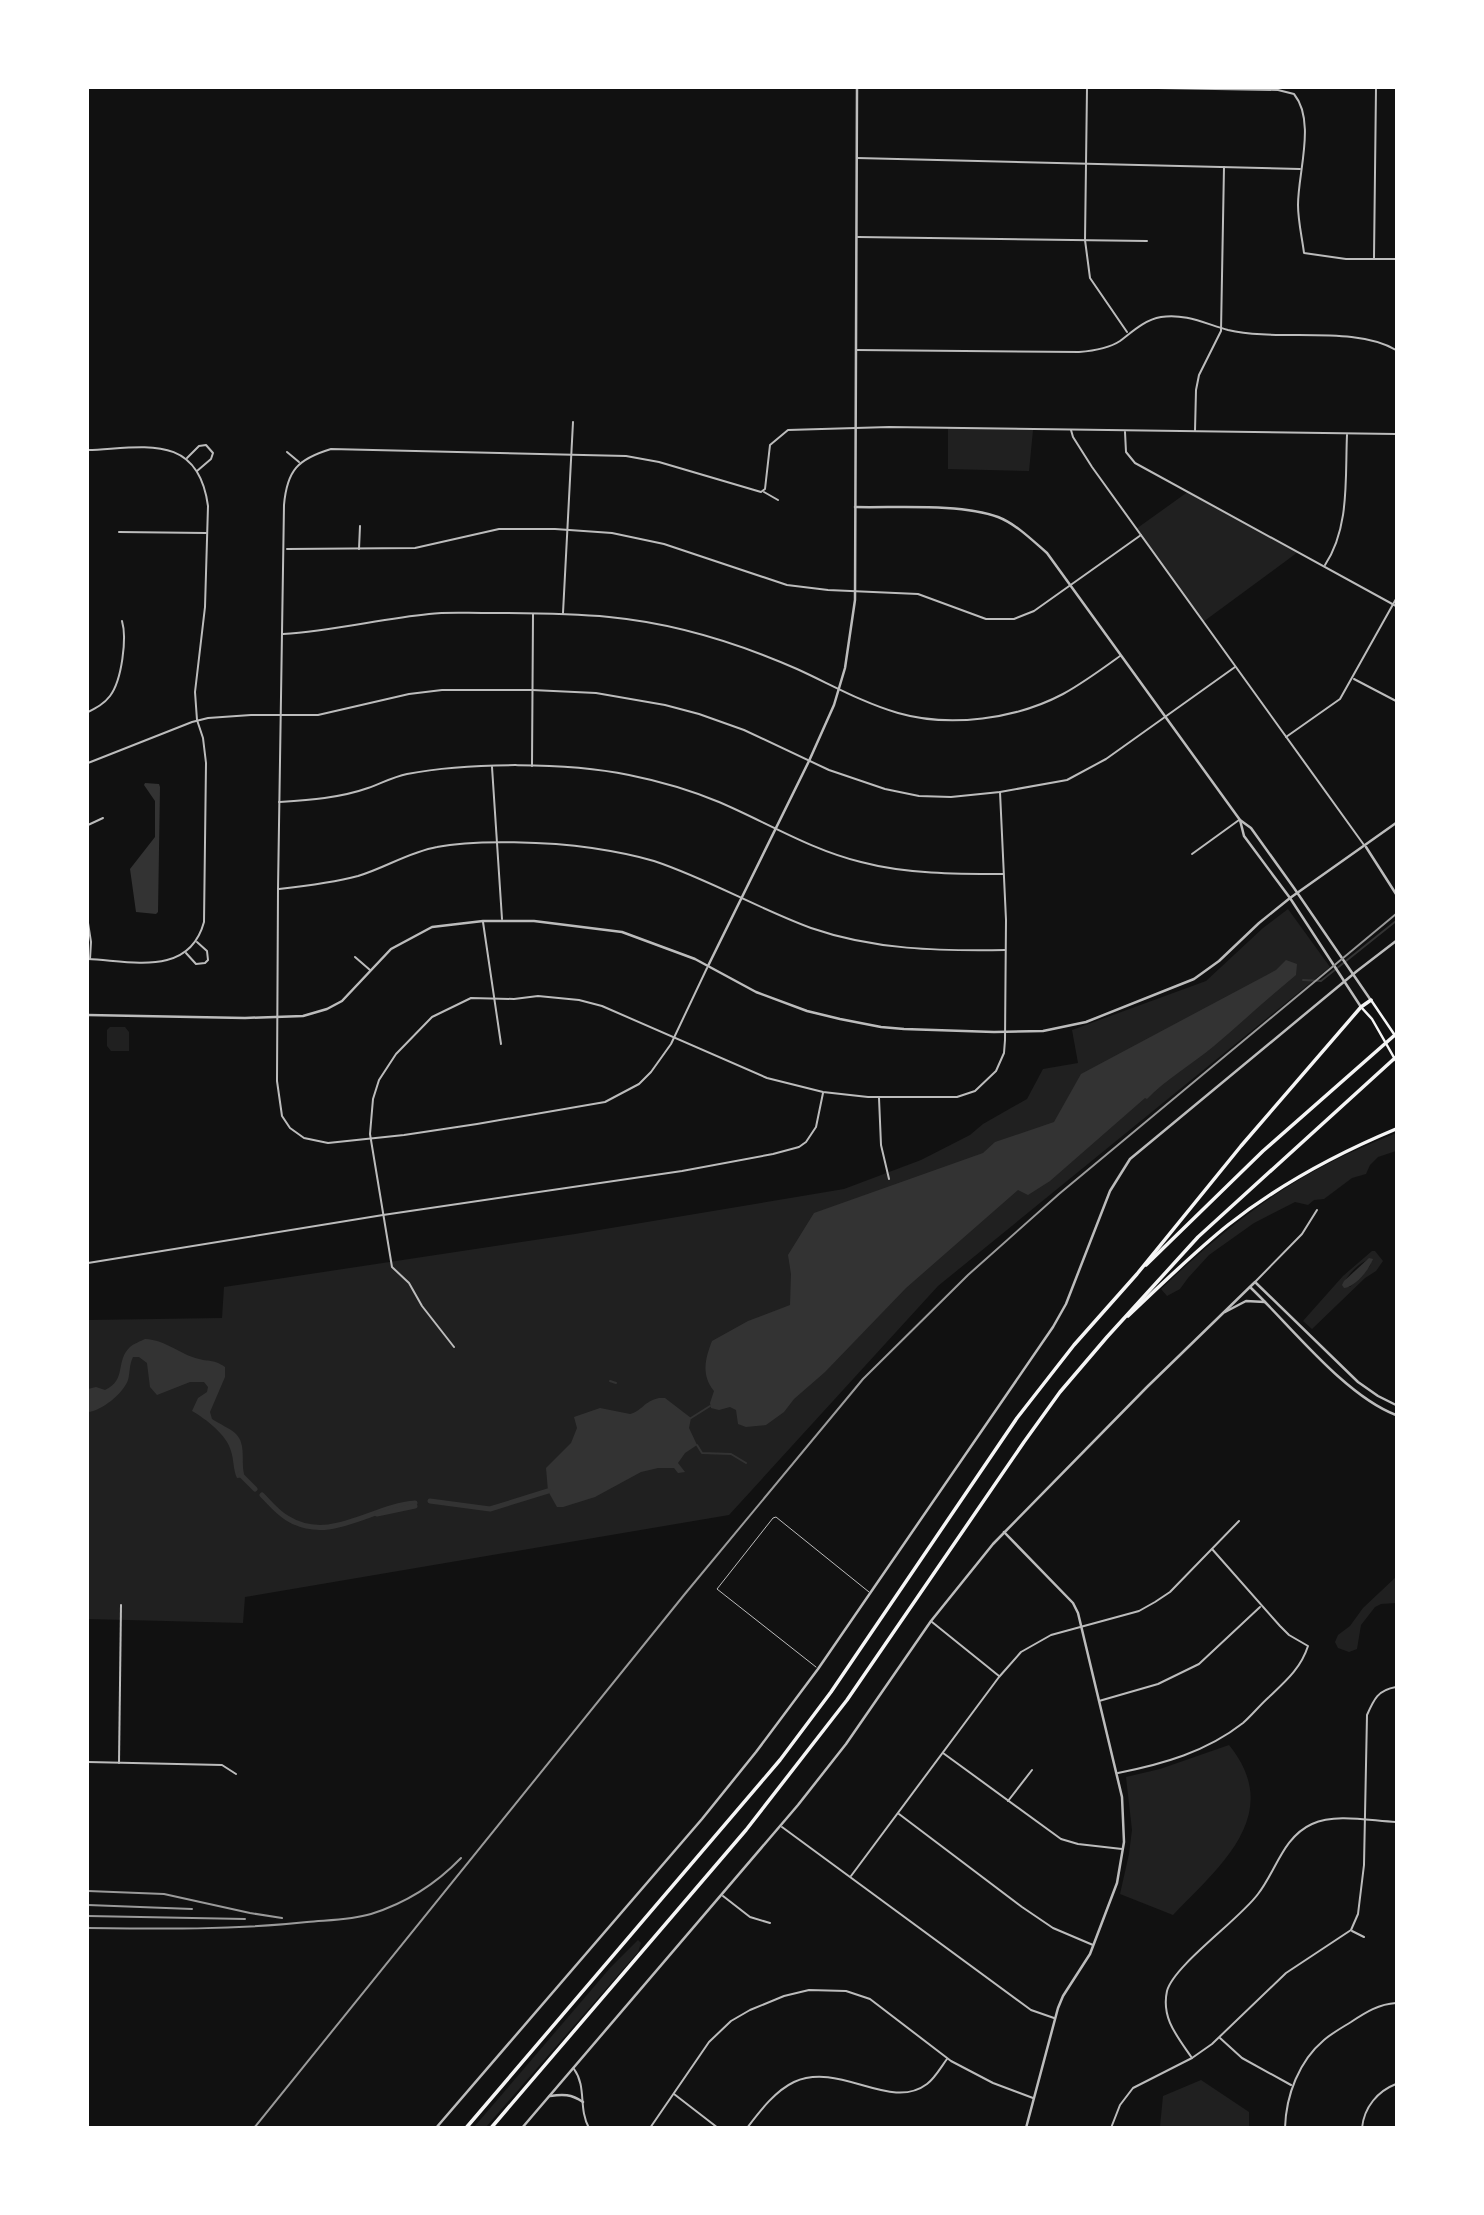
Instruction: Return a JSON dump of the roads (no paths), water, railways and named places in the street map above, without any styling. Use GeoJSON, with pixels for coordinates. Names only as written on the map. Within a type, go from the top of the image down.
{"type":"FeatureCollection","features":[{"type":"Feature","properties":{"kind":"highway"},"geometry":{"type":"LineString","coordinates":[[467,2127],[780,1760],[831,1692],[1017,1418],[1074,1345],[1361,1007],[1371,1000]]}},
{"type":"Feature","properties":{"kind":"highway"},"geometry":{"type":"LineString","coordinates":[[1137,1274],[1263,1151],[1396,1035]]}},
{"type":"Feature","properties":{"kind":"highway"},"geometry":{"type":"LineString","coordinates":[[491,2127],[746,1830],[847,1700],[1060,1392],[1198,1237],[1396,1059]]}},
{"type":"Feature","properties":{"kind":"highway"},"geometry":{"type":"LineString","coordinates":[[1107,1337],[1193,1255],[1245,1212],[1327,1160],[1396,1129]]}},
{"type":"Feature","properties":{"kind":"main road"},"geometry":{"type":"LineString","coordinates":[[1371,1000],[1396,1035]]}},
{"type":"Feature","properties":{"kind":"main road"},"geometry":{"type":"LineString","coordinates":[[1361,1007],[1372,1019],[1396,1059]]}},
{"type":"Feature","properties":{"kind":"street"},"geometry":{"type":"LineString","coordinates":[[778,500],[764,492],[659,462],[626,456],[331,449],[312,454],[299,463],[286,487],[280,715],[277,1081],[282,1116],[290,1128],[308,1139],[328,1143],[477,1125],[605,1102],[639,1084],[651,1072],[674,1038],[809,761],[839,689],[851,635],[855,508],[857,88]]}},
{"type":"Feature","properties":{"kind":"street"},"geometry":{"type":"LineString","coordinates":[[1087,88],[1085,240],[1090,278],[1128,332]]}},
{"type":"Feature","properties":{"kind":"street"},"geometry":{"type":"LineString","coordinates":[[1158,88],[1278,89],[1294,94],[1303,110],[1304,156],[1300,169],[1298,206],[1304,253],[1319,257],[1396,259]]}},
{"type":"Feature","properties":{"kind":"street"},"geometry":{"type":"LineString","coordinates":[[1374,259],[1376,88]]}},
{"type":"Feature","properties":{"kind":"street"},"geometry":{"type":"LineString","coordinates":[[856,158],[1300,169]]}},
{"type":"Feature","properties":{"kind":"street"},"geometry":{"type":"LineString","coordinates":[[1195,431],[1199,374],[1221,328],[1224,166]]}},
{"type":"Feature","properties":{"kind":"street"},"geometry":{"type":"LineString","coordinates":[[856,237],[1147,241]]}},
{"type":"Feature","properties":{"kind":"street"},"geometry":{"type":"LineString","coordinates":[[856,350],[1079,352],[1106,348],[1128,332],[1163,317],[1186,318],[1256,335],[1353,337],[1379,341],[1396,350]]}},
{"type":"Feature","properties":{"kind":"street"},"geometry":{"type":"LineString","coordinates":[[563,614],[573,422]]}},
{"type":"Feature","properties":{"kind":"street"},"geometry":{"type":"LineString","coordinates":[[764,492],[770,445],[788,430],[889,427],[1396,434]]}},
{"type":"Feature","properties":{"kind":"street"},"geometry":{"type":"LineString","coordinates":[[1071,430],[1092,467],[1141,536],[1396,887]]}},
{"type":"Feature","properties":{"kind":"street"},"geometry":{"type":"LineString","coordinates":[[1125,430],[1126,452],[1135,463],[1395,605]]}},
{"type":"Feature","properties":{"kind":"street"},"geometry":{"type":"LineString","coordinates":[[1324,566],[1333,552],[1340,532],[1345,494],[1347,434]]}},
{"type":"Feature","properties":{"kind":"street"},"geometry":{"type":"LineString","coordinates":[[186,459],[199,446],[206,445],[213,453],[211,459],[197,471]]}},
{"type":"Feature","properties":{"kind":"street"},"geometry":{"type":"LineString","coordinates":[[88,450],[154,446],[167,449],[186,459],[197,471],[206,493],[207,533],[205,607],[195,692],[197,720],[203,738],[206,763],[204,922],[197,942],[186,953],[174,960],[160,962],[89,959],[91,942],[88,923]]}},
{"type":"Feature","properties":{"kind":"street"},"geometry":{"type":"LineString","coordinates":[[287,452],[299,463]]}},
{"type":"Feature","properties":{"kind":"street"},"geometry":{"type":"LineString","coordinates":[[855,508],[971,510],[998,517],[1009,523],[1047,552],[1240,820],[1251,828],[1371,1000]]}},
{"type":"Feature","properties":{"kind":"street"},"geometry":{"type":"LineString","coordinates":[[359,550],[360,526]]}},
{"type":"Feature","properties":{"kind":"street"},"geometry":{"type":"LineString","coordinates":[[285,549],[415,548],[499,529],[612,533],[664,544],[787,585],[918,594],[972,615],[1007,620],[1034,611],[1141,536]]}},
{"type":"Feature","properties":{"kind":"street"},"geometry":{"type":"LineString","coordinates":[[119,532],[207,533]]}},
{"type":"Feature","properties":{"kind":"street"},"geometry":{"type":"LineString","coordinates":[[1286,737],[1340,699],[1396,599]]}},
{"type":"Feature","properties":{"kind":"street"},"geometry":{"type":"LineString","coordinates":[[282,634],[349,628],[431,613],[533,613],[610,617],[682,630],[765,656],[900,713],[943,720],[996,716],[1042,704],[1063,694],[1121,656]]}},
{"type":"Feature","properties":{"kind":"street"},"geometry":{"type":"LineString","coordinates":[[532,767],[533,613]]}},
{"type":"Feature","properties":{"kind":"street"},"geometry":{"type":"LineString","coordinates":[[88,712],[102,704],[114,690],[125,632],[122,621]]}},
{"type":"Feature","properties":{"kind":"street"},"geometry":{"type":"LineString","coordinates":[[88,763],[197,720],[251,715],[318,715],[431,691],[532,690],[607,694],[665,705],[744,730],[829,770],[885,789],[919,796],[950,797],[1000,792],[1068,780],[1106,759],[1235,667]]}},
{"type":"Feature","properties":{"kind":"street"},"geometry":{"type":"LineString","coordinates":[[1353,678],[1396,701]]}},
{"type":"Feature","properties":{"kind":"street"},"geometry":{"type":"LineString","coordinates":[[279,802],[316,800],[368,788],[385,779],[426,771],[492,766],[590,769],[627,774],[719,802],[860,862],[919,871],[1004,874]]}},
{"type":"Feature","properties":{"kind":"street"},"geometry":{"type":"LineString","coordinates":[[492,766],[502,921]]}},
{"type":"Feature","properties":{"kind":"street"},"geometry":{"type":"LineString","coordinates":[[454,1347],[422,1307],[409,1283],[392,1267],[370,1137],[373,1099],[379,1080],[396,1054],[432,1017],[471,998],[538,996],[579,1000],[602,1006],[767,1078],[823,1092],[879,1097],[957,1097],[975,1091],[987,1082],[1002,1059],[1005,1032],[1006,950],[1000,792]]}},
{"type":"Feature","properties":{"kind":"street"},"geometry":{"type":"LineString","coordinates":[[88,825],[103,818]]}},
{"type":"Feature","properties":{"kind":"street"},"geometry":{"type":"LineString","coordinates":[[1192,854],[1240,820]]}},
{"type":"Feature","properties":{"kind":"street"},"geometry":{"type":"LineString","coordinates":[[1240,820],[1244,836],[1290,898],[1361,1007]]}},
{"type":"Feature","properties":{"kind":"street"},"geometry":{"type":"LineString","coordinates":[[88,1015],[277,1018],[303,1016],[342,1001],[391,949],[432,927],[502,921],[552,923],[622,932],[708,966],[756,992],[807,1011],[840,1019],[881,1027],[1043,1031],[1074,1025],[1194,979],[1219,961],[1290,898],[1396,823]]}},
{"type":"Feature","properties":{"kind":"street"},"geometry":{"type":"LineString","coordinates":[[278,889],[328,883],[360,875],[438,847],[496,844],[588,847],[653,861],[813,928],[880,946],[937,951],[1006,950]]}},
{"type":"Feature","properties":{"kind":"street"},"geometry":{"type":"LineString","coordinates":[[1388,878],[1396,894]]}},
{"type":"Feature","properties":{"kind":"street"},"geometry":{"type":"LineString","coordinates":[[483,921],[502,1044]]}},
{"type":"Feature","properties":{"kind":"street"},"geometry":{"type":"LineString","coordinates":[[186,953],[196,964],[208,960],[207,951],[197,942]]}},
{"type":"Feature","properties":{"kind":"street"},"geometry":{"type":"LineString","coordinates":[[436,2127],[710,1810],[818,1669],[1053,1327],[1066,1304],[1110,1191],[1130,1159],[1396,942]]}},
{"type":"Feature","properties":{"kind":"street"},"geometry":{"type":"LineString","coordinates":[[355,957],[371,970]]}},
{"type":"Feature","properties":{"kind":"street"},"geometry":{"type":"LineString","coordinates":[[88,1263],[383,1215],[682,1171],[773,1154],[799,1147],[806,1142],[816,1127],[823,1092]]}},
{"type":"Feature","properties":{"kind":"street"},"geometry":{"type":"LineString","coordinates":[[879,1097],[881,1146],[889,1178]]}},
{"type":"Feature","properties":{"kind":"street"},"geometry":{"type":"LineString","coordinates":[[522,2127],[781,1826],[846,1744],[931,1621],[1004,1532],[1302,1234],[1317,1210]]}},
{"type":"Feature","properties":{"kind":"street"},"geometry":{"type":"LineString","coordinates":[[1255,1282],[1361,1384],[1396,1405]]}},
{"type":"Feature","properties":{"kind":"street"},"geometry":{"type":"LineString","coordinates":[[1249,1286],[1354,1391],[1396,1415]]}},
{"type":"Feature","properties":{"kind":"street"},"geometry":{"type":"LineString","coordinates":[[1220,1315],[1246,1301],[1266,1302]]}},
{"type":"Feature","properties":{"kind":"street"},"geometry":{"type":"LineString","coordinates":[[851,1876],[999,1677],[1021,1652],[1051,1635],[1139,1611],[1155,1602],[1170,1592],[1239,1521]]}},
{"type":"Feature","properties":{"kind":"street"},"geometry":{"type":"LineString","coordinates":[[1004,1532],[1073,1603],[1083,1627],[1098,1701],[1117,1773],[1124,1822],[1117,1883],[1094,1946],[1080,1973],[1063,1996],[1026,2127]]}},
{"type":"Feature","properties":{"kind":"street"},"geometry":{"type":"LineString","coordinates":[[1117,1773],[1165,1763],[1191,1754],[1235,1728],[1293,1673],[1306,1656],[1308,1646],[1289,1635],[1261,1607],[1211,1548]]}},
{"type":"Feature","properties":{"kind":"street"},"geometry":{"type":"LineString","coordinates":[[119,1763],[121,1605]]}},
{"type":"Feature","properties":{"kind":"street"},"geometry":{"type":"LineString","coordinates":[[1098,1701],[1158,1684],[1199,1664],[1261,1607]]}},
{"type":"Feature","properties":{"kind":"street"},"geometry":{"type":"LineString","coordinates":[[931,1621],[999,1677]]}},
{"type":"Feature","properties":{"kind":"street"},"geometry":{"type":"LineString","coordinates":[[1111,2127],[1120,2105],[1133,2088],[1192,2057],[1219,2037],[1286,1973],[1351,1930],[1359,1913],[1361,1898],[1367,1716],[1374,1698],[1382,1690],[1396,1687]]}},
{"type":"Feature","properties":{"kind":"street"},"geometry":{"type":"LineString","coordinates":[[943,1753],[1061,1839],[1077,1844],[1123,1849]]}},
{"type":"Feature","properties":{"kind":"street"},"geometry":{"type":"LineString","coordinates":[[88,1762],[222,1765],[236,1774]]}},
{"type":"Feature","properties":{"kind":"street"},"geometry":{"type":"LineString","coordinates":[[1007,1802],[1032,1770]]}},
{"type":"Feature","properties":{"kind":"street"},"geometry":{"type":"LineString","coordinates":[[899,1814],[1053,1928],[1094,1946]]}},
{"type":"Feature","properties":{"kind":"street"},"geometry":{"type":"LineString","coordinates":[[1192,2057],[1167,2019],[1165,2008],[1170,1982],[1258,1894],[1294,1836],[1313,1823],[1323,1821],[1396,1822]]}},
{"type":"Feature","properties":{"kind":"street"},"geometry":{"type":"LineString","coordinates":[[781,1826],[1031,2010],[1055,2018]]}},
{"type":"Feature","properties":{"kind":"street"},"geometry":{"type":"LineString","coordinates":[[722,1895],[750,1917],[770,1923]]}},
{"type":"Feature","properties":{"kind":"street"},"geometry":{"type":"LineString","coordinates":[[1351,1930],[1364,1937]]}},
{"type":"Feature","properties":{"kind":"street"},"geometry":{"type":"LineString","coordinates":[[650,2127],[709,2042],[731,2021],[784,1996],[809,1990],[846,1991],[870,1999],[947,2058],[993,2083],[1034,2098]]}},
{"type":"Feature","properties":{"kind":"street"},"geometry":{"type":"LineString","coordinates":[[1284,2127],[1292,2085],[1308,2057],[1324,2040],[1377,2007],[1396,2003]]}},
{"type":"Feature","properties":{"kind":"street"},"geometry":{"type":"LineString","coordinates":[[1219,2037],[1242,2058],[1292,2085]]}},
{"type":"Feature","properties":{"kind":"street"},"geometry":{"type":"LineString","coordinates":[[747,2127],[775,2096],[800,2080],[819,2076],[832,2077],[884,2092],[899,2093],[928,2084],[947,2058]]}},
{"type":"Feature","properties":{"kind":"street"},"geometry":{"type":"LineString","coordinates":[[573,2068],[580,2079],[584,2118],[589,2127]]}},
{"type":"Feature","properties":{"kind":"street"},"geometry":{"type":"LineString","coordinates":[[1362,2127],[1368,2107],[1384,2089],[1396,2084]]}},
{"type":"Feature","properties":{"kind":"street"},"geometry":{"type":"LineString","coordinates":[[550,2096],[564,2094],[583,2102]]}},
{"type":"Feature","properties":{"kind":"street"},"geometry":{"type":"LineString","coordinates":[[674,2094],[718,2127]]}},
{"type":"Feature","properties":{"kind":"lane"},"geometry":{"type":"LineString","coordinates":[[818,1669],[717,1589],[776,1517],[870,1593]]}},
{"type":"Feature","properties":{"kind":"waterway"},"geometry":{"type":"LineString","coordinates":[[1303,980],[1321,981],[1396,921]]}},
{"type":"Feature","properties":{"kind":"waterway"},"geometry":{"type":"LineString","coordinates":[[610,1381],[616,1383]]}},
{"type":"Feature","properties":{"kind":"waterway"},"geometry":{"type":"LineString","coordinates":[[691,1418],[710,1406]]}},
{"type":"Feature","properties":{"kind":"waterway"},"geometry":{"type":"LineString","coordinates":[[697,1445],[702,1453],[731,1454],[746,1463]]}},
{"type":"Feature","properties":{"kind":"waterway"},"geometry":{"type":"LineString","coordinates":[[240,1474],[255,1489]]}},
{"type":"Feature","properties":{"kind":"waterway"},"geometry":{"type":"LineString","coordinates":[[430,1501],[490,1509],[548,1491]]}},
{"type":"Feature","properties":{"kind":"waterway"},"geometry":{"type":"LineString","coordinates":[[262,1495],[287,1518],[303,1525],[319,1527],[335,1526],[383,1510],[415,1503]]}},
{"type":"Feature","properties":{"kind":"waterway"},"geometry":{"type":"LineString","coordinates":[[377,1514],[415,1506]]}},
{"type":"Feature","properties":{"kind":"railway"},"geometry":{"type":"LineString","coordinates":[[254,2128],[684,1595],[863,1379],[968,1275],[1059,1194],[1396,914]]}},
{"type":"Feature","properties":{"kind":"railway"},"geometry":{"type":"LineString","coordinates":[[88,1928],[225,1928],[356,1918],[384,1910],[408,1898],[431,1884],[461,1858]]}},
{"type":"Feature","properties":{"kind":"railway"},"geometry":{"type":"LineString","coordinates":[[88,1891],[164,1894],[282,1918]]}},
{"type":"Feature","properties":{"kind":"railway"},"geometry":{"type":"LineString","coordinates":[[88,1905],[192,1909]]}},
{"type":"Feature","properties":{"kind":"railway"},"geometry":{"type":"LineString","coordinates":[[88,1916],[245,1919]]}}]}
